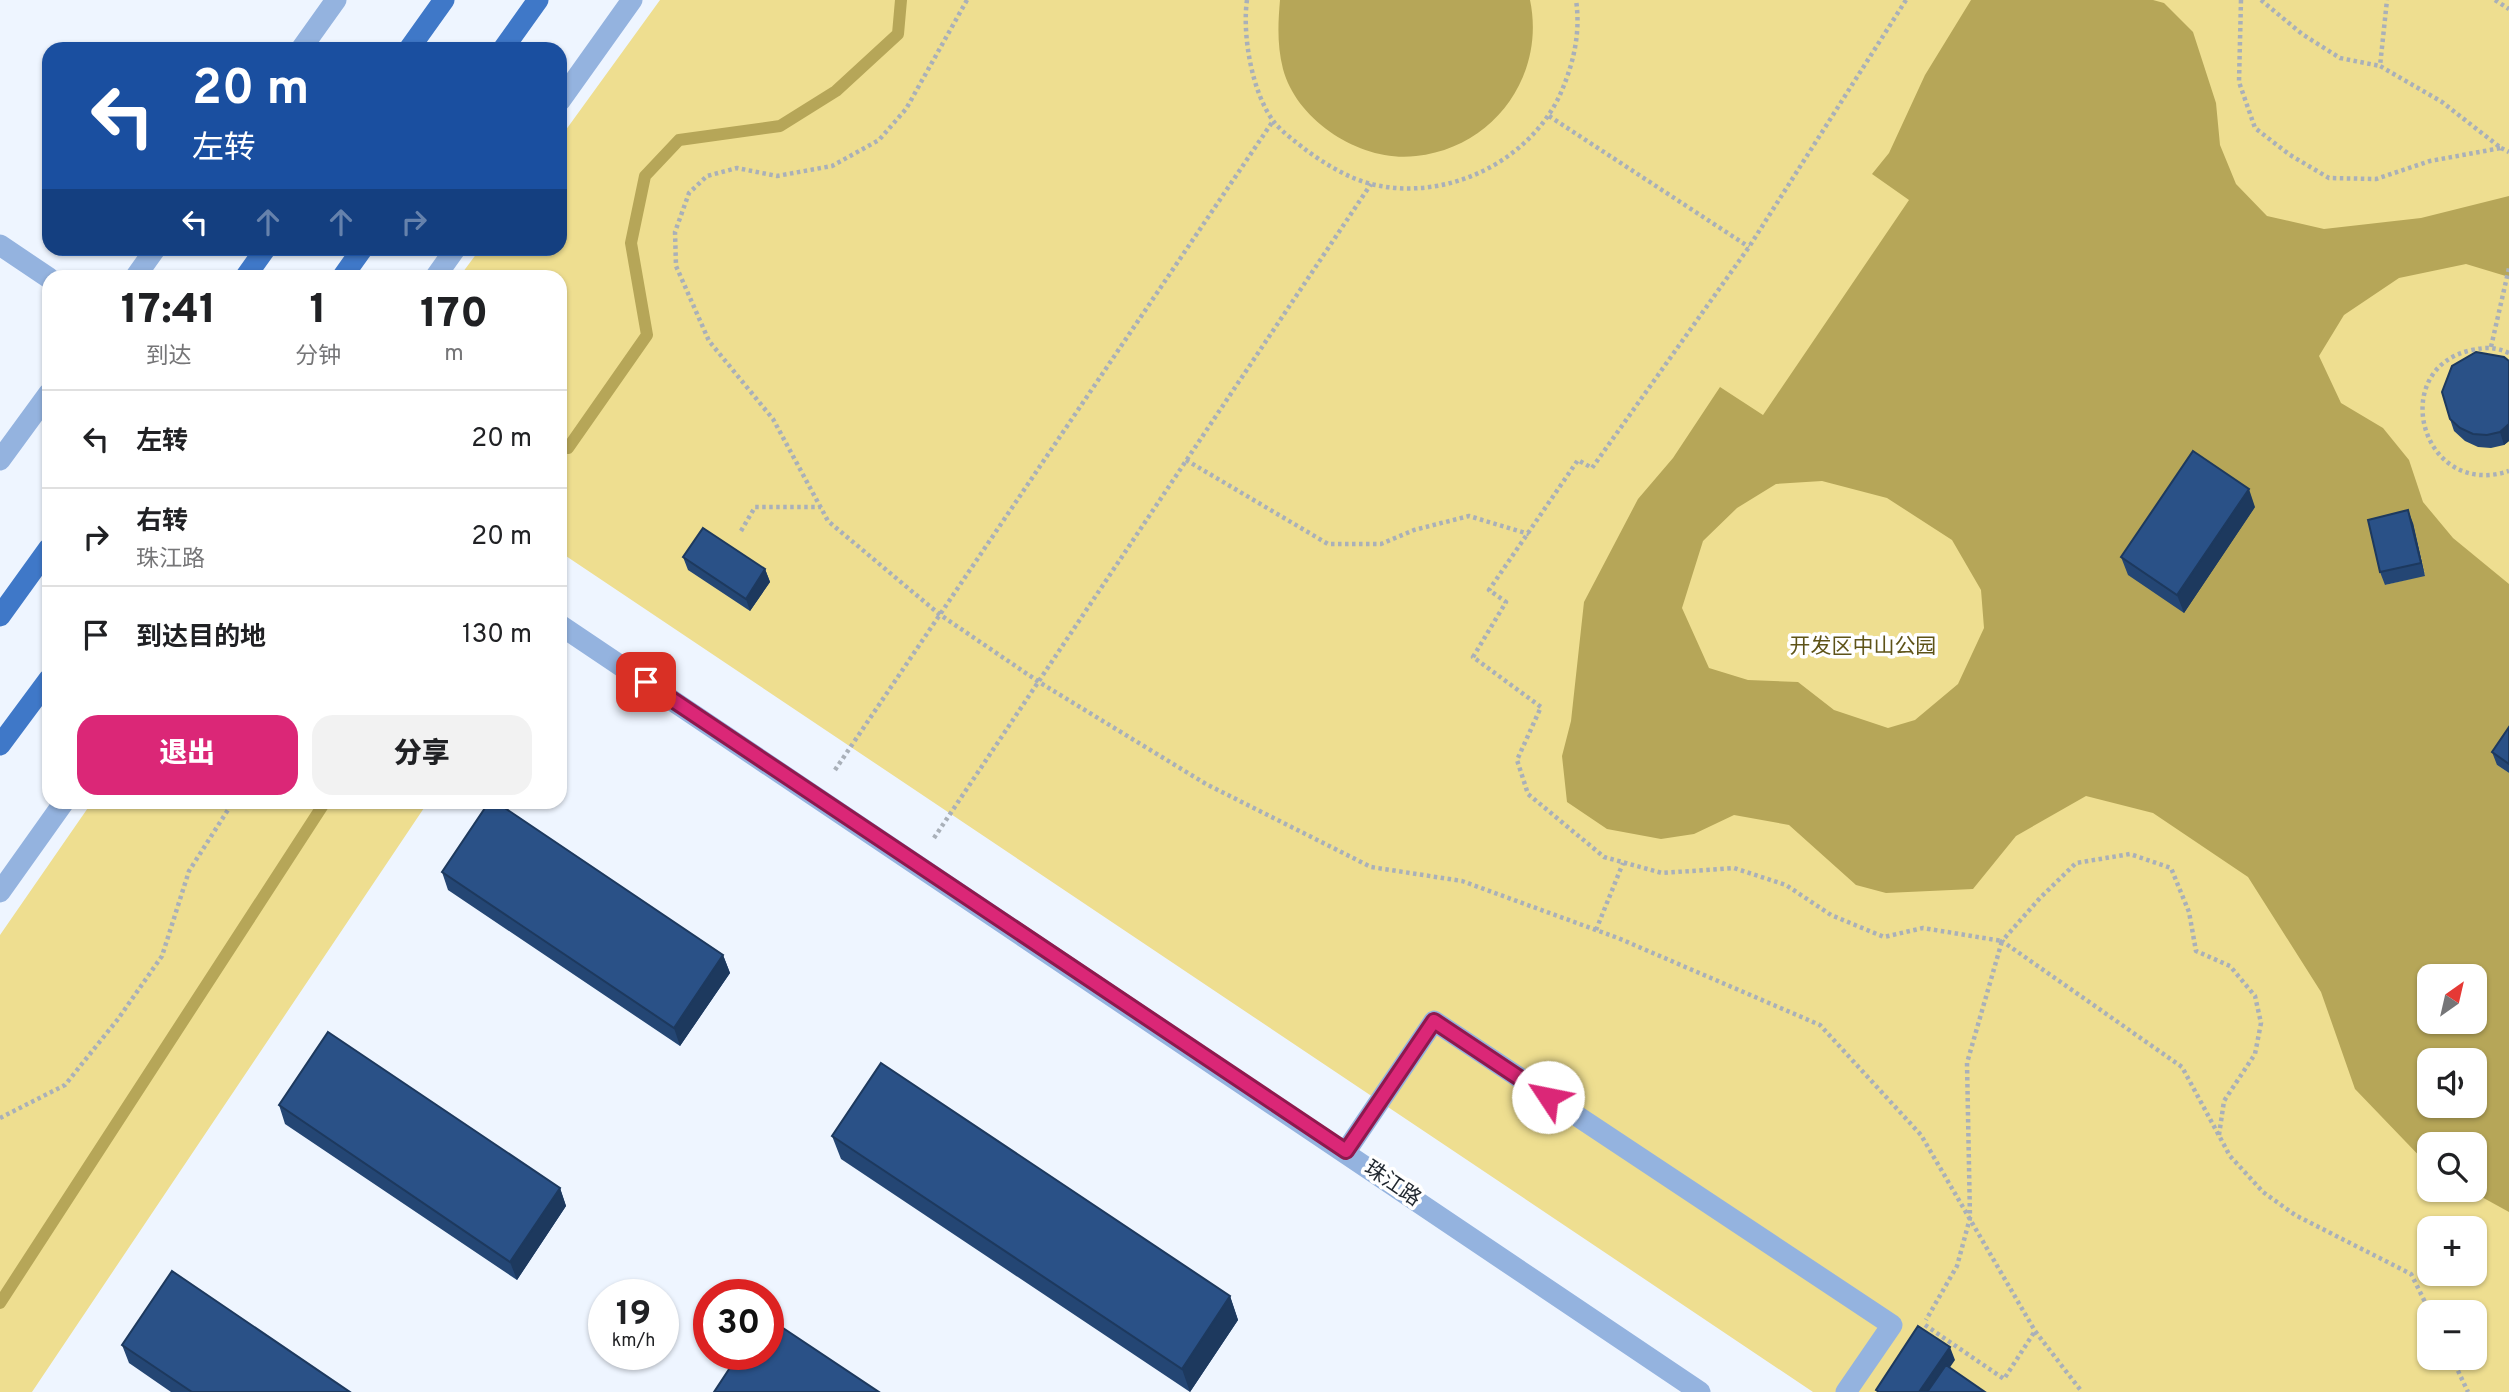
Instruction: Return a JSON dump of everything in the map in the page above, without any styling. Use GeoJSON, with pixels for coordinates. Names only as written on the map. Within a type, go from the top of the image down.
{"type":"FeatureCollection","features":[{"type":"Feature","properties":{"kind":"main road"},"geometry":{"type":"LineString","coordinates":[[414,42],[444,0]]}},
{"type":"Feature","properties":{"kind":"main road"},"geometry":{"type":"LineString","coordinates":[[508,42],[538,0]]}},
{"type":"Feature","properties":{"kind":"main road"},"geometry":{"type":"LineString","coordinates":[[0,616],[42,558]]}},
{"type":"Feature","properties":{"kind":"main road"},"geometry":{"type":"LineString","coordinates":[[0,745],[42,688]]}},
{"type":"Feature","properties":{"kind":"street"},"geometry":{"type":"LineString","coordinates":[[306,42],[336,0]]}},
{"type":"Feature","properties":{"kind":"street"},"geometry":{"type":"LineString","coordinates":[[567,91],[632,0]]}},
{"type":"Feature","properties":{"kind":"street"},"geometry":{"type":"LineString","coordinates":[[0,245],[42,273]]}},
{"type":"Feature","properties":{"kind":"street"},"geometry":{"type":"LineString","coordinates":[[0,460],[42,403]]}},
{"type":"Feature","properties":{"kind":"street","name":"珠江路"},"geometry":{"type":"LineString","coordinates":[[567,630],[1346,1151],[1700,1392]]}},
{"type":"Feature","properties":{"kind":"street"},"geometry":{"type":"LineString","coordinates":[[0,892],[59,809]]}},
{"type":"Feature","properties":{"kind":"street"},"geometry":{"type":"LineString","coordinates":[[1346,1151],[1434,1021],[1892,1325],[1846,1392]]}},
{"type":"Feature","properties":{"kind":"path"},"geometry":{"type":"LineString","coordinates":[[967,0],[906,109],[878,140],[832,166],[777,176],[737,168],[707,176],[689,193],[675,232],[676,266],[709,341],[773,419],[828,521],[940,614],[1039,682],[1206,784],[1371,867],[1462,881],[1596,930],[1820,1025],[1921,1135],[2035,1331],[2082,1392]]}},
{"type":"Feature","properties":{"kind":"path"},"geometry":{"type":"LineString","coordinates":[[1247,0],[1244,22],[1251,69],[1273,121],[1327,165],[1371,184],[1415,188],[1467,179],[1513,155],[1549,116],[1571,71],[1579,22],[1576,0]]}},
{"type":"Feature","properties":{"kind":"path"},"geometry":{"type":"LineString","coordinates":[[1906,0],[1749,247],[1592,468],[1578,460],[1530,534],[1489,590],[1506,602],[1473,657],[1541,707],[1517,760],[1528,794],[1604,857],[1662,873],[1734,868],[1786,885],[1830,915],[1884,937],[1923,928],[2002,941],[2182,1067],[2230,1156],[2263,1192],[2285,1207],[2411,1274],[2424,1300]]}},
{"type":"Feature","properties":{"kind":"path"},"geometry":{"type":"LineString","coordinates":[[2241,0],[2239,82],[2255,128],[2290,155],[2329,178],[2376,179],[2430,161],[2501,148]]}},
{"type":"Feature","properties":{"kind":"path"},"geometry":{"type":"LineString","coordinates":[[2261,0],[2302,34],[2340,58],[2380,66],[2442,102],[2509,152]]}},
{"type":"Feature","properties":{"kind":"path"},"geometry":{"type":"LineString","coordinates":[[2380,66],[2387,0]]}},
{"type":"Feature","properties":{"kind":"path"},"geometry":{"type":"LineString","coordinates":[[2495,0],[2509,9]]}},
{"type":"Feature","properties":{"kind":"path"},"geometry":{"type":"LineString","coordinates":[[1549,116],[1749,247]]}},
{"type":"Feature","properties":{"kind":"path"},"geometry":{"type":"LineString","coordinates":[[817,797],[1273,121]]}},
{"type":"Feature","properties":{"kind":"path"},"geometry":{"type":"LineString","coordinates":[[916,864],[1371,184]]}},
{"type":"Feature","properties":{"kind":"path"},"geometry":{"type":"LineString","coordinates":[[2491,347],[2509,268]]}},
{"type":"Feature","properties":{"kind":"path"},"geometry":{"type":"LineString","coordinates":[[2509,353],[2491,347],[2462,352],[2444,362],[2431,378],[2423,397],[2422,417],[2427,437],[2438,455],[2454,467],[2472,474],[2494,475],[2509,471]]}},
{"type":"Feature","properties":{"kind":"path"},"geometry":{"type":"LineString","coordinates":[[1186,460],[1328,544],[1381,544],[1414,530],[1469,516],[1530,534]]}},
{"type":"Feature","properties":{"kind":"path"},"geometry":{"type":"LineString","coordinates":[[741,531],[755,507],[821,507]]}},
{"type":"Feature","properties":{"kind":"path"},"geometry":{"type":"LineString","coordinates":[[0,1118],[65,1085],[118,1019],[162,956],[189,871],[229,809]]}},
{"type":"Feature","properties":{"kind":"path"},"geometry":{"type":"LineString","coordinates":[[1923,1324],[1957,1266],[1970,1218],[1968,1063],[2002,941],[2076,863],[2130,854],[2171,868],[2189,912],[2196,951],[2230,966],[2255,996],[2261,1023],[2255,1054],[2224,1101],[2219,1135]]}},
{"type":"Feature","properties":{"kind":"path"},"geometry":{"type":"LineString","coordinates":[[1596,930],[1623,863]]}},
{"type":"Feature","properties":{"kind":"path"},"geometry":{"type":"LineString","coordinates":[[1892,1325],[1923,1324],[2004,1379],[2035,1331]]}},
{"type":"Feature","properties":{"kind":"path"},"geometry":{"type":"LineString","coordinates":[[2458,1370],[2468,1392]]}},
{"type":"Feature","properties":{"kind":"green space","name":"开发区中山公园"},"geometry":{"type":"Polygon","coordinates":[[[660,0],[2509,0],[2509,1392],[1813,1392],[567,557],[567,270],[464,270],[475,256],[567,256],[567,128],[660,0]]]}},
{"type":"Feature","properties":{"kind":"green space"},"geometry":{"type":"Polygon","coordinates":[[[87,809],[423,809],[32,1392],[0,1392],[0,935],[87,809]]]}},
{"type":"Feature","properties":{"kind":"shaded area"},"geometry":{"type":"Polygon","coordinates":[[[1280,0],[1530,0],[1533,28],[1530,55],[1521,81],[1508,104],[1490,123],[1469,139],[1444,150],[1416,156],[1375,153],[1354,146],[1335,135],[1317,122],[1302,106],[1283,69],[1278,26],[1280,0]]]}},
{"type":"Feature","properties":{"kind":"shaded area"},"geometry":{"type":"Polygon","coordinates":[[[1971,0],[2153,0],[2164,3],[2193,32],[2216,103],[2220,145],[2236,184],[2267,216],[2324,229],[2421,218],[2509,196],[2509,277],[2466,264],[2399,278],[2344,315],[2319,356],[2341,403],[2383,428],[2409,460],[2423,502],[2453,538],[2509,584],[2509,746],[2497,765],[2509,773],[2509,1212],[2487,1200],[2487,1132],[2417,1132],[2417,1154],[2355,1089],[2321,992],[2248,877],[2153,813],[2086,796],[2016,836],[1973,889],[1886,893],[1856,885],[1789,825],[1734,815],[1694,834],[1661,839],[1607,829],[1567,802],[1562,756],[1571,721],[1584,602],[1638,499],[1673,458],[1720,387],[1763,415],[1909,200],[1872,174],[1889,153],[1925,75],[1971,0]],[[1822,481],[1776,484],[1737,508],[1703,541],[1682,608],[1709,668],[1748,680],[1798,682],[1834,710],[1888,728],[1915,720],[1958,684],[1984,628],[1981,590],[1952,540],[1887,498],[1822,481]],[[2413,523],[2385,585],[2425,575],[2413,523]]]}},
{"type":"Feature","properties":{"kind":"building"},"geometry":{"type":"Polygon","coordinates":[[[2476,352],[2504,357],[2509,361],[2509,424],[2500,432],[2487,435],[2473,434],[2450,419],[2442,392],[2452,366],[2476,352]]]}},
{"type":"Feature","properties":{"kind":"building"},"geometry":{"type":"Polygon","coordinates":[[[2193,451],[2249,489],[2177,595],[2121,557],[2193,451]]]}},
{"type":"Feature","properties":{"kind":"building"},"geometry":{"type":"Polygon","coordinates":[[[2408,510],[2421,563],[2380,572],[2368,520],[2408,510]]]}},
{"type":"Feature","properties":{"kind":"building"},"geometry":{"type":"Polygon","coordinates":[[[703,528],[765,569],[746,599],[683,557],[703,528]]]}},
{"type":"Feature","properties":{"kind":"building"},"geometry":{"type":"Polygon","coordinates":[[[2509,727],[2509,764],[2492,752],[2509,727]]]}},
{"type":"Feature","properties":{"kind":"building"},"geometry":{"type":"Polygon","coordinates":[[[484,809],[506,809],[723,955],[674,1028],[442,872],[484,809]]]}},
{"type":"Feature","properties":{"kind":"building"},"geometry":{"type":"Polygon","coordinates":[[[328,1032],[560,1188],[510,1262],[279,1105],[328,1032]]]}},
{"type":"Feature","properties":{"kind":"building"},"geometry":{"type":"Polygon","coordinates":[[[881,1063],[1230,1296],[1182,1369],[832,1136],[881,1063]]]}},
{"type":"Feature","properties":{"kind":"building"},"geometry":{"type":"Polygon","coordinates":[[[172,1271],[350,1392],[192,1392],[122,1345],[172,1271]]]}},
{"type":"Feature","properties":{"kind":"building"},"geometry":{"type":"Polygon","coordinates":[[[1918,1326],[1950,1347],[1919,1392],[1879,1392],[1876,1390],[1918,1326]]]}},
{"type":"Feature","properties":{"kind":"building"},"geometry":{"type":"Polygon","coordinates":[[[784,1329],[879,1392],[714,1392],[728,1370],[784,1370],[784,1329]]]}},
{"type":"Feature","properties":{"kind":"building"},"geometry":{"type":"Polygon","coordinates":[[[1946,1365],[1985,1392],[1928,1391],[1946,1365]]]}},
{"type":"Feature","properties":{"kind":"waterway"},"geometry":{"type":"LineString","coordinates":[[568,448],[647,335],[631,243],[645,176],[679,140],[780,126],[836,91],[898,34],[901,0]]}},
{"type":"Feature","properties":{"kind":"waterway"},"geometry":{"type":"LineString","coordinates":[[0,1303],[320,809]]}},
{"type":"Feature","properties":{"kind":"route"},"geometry":{"type":"LineString","coordinates":[[646,682],[1346,1151],[1434,1021],[1548,1097]]}}]}
